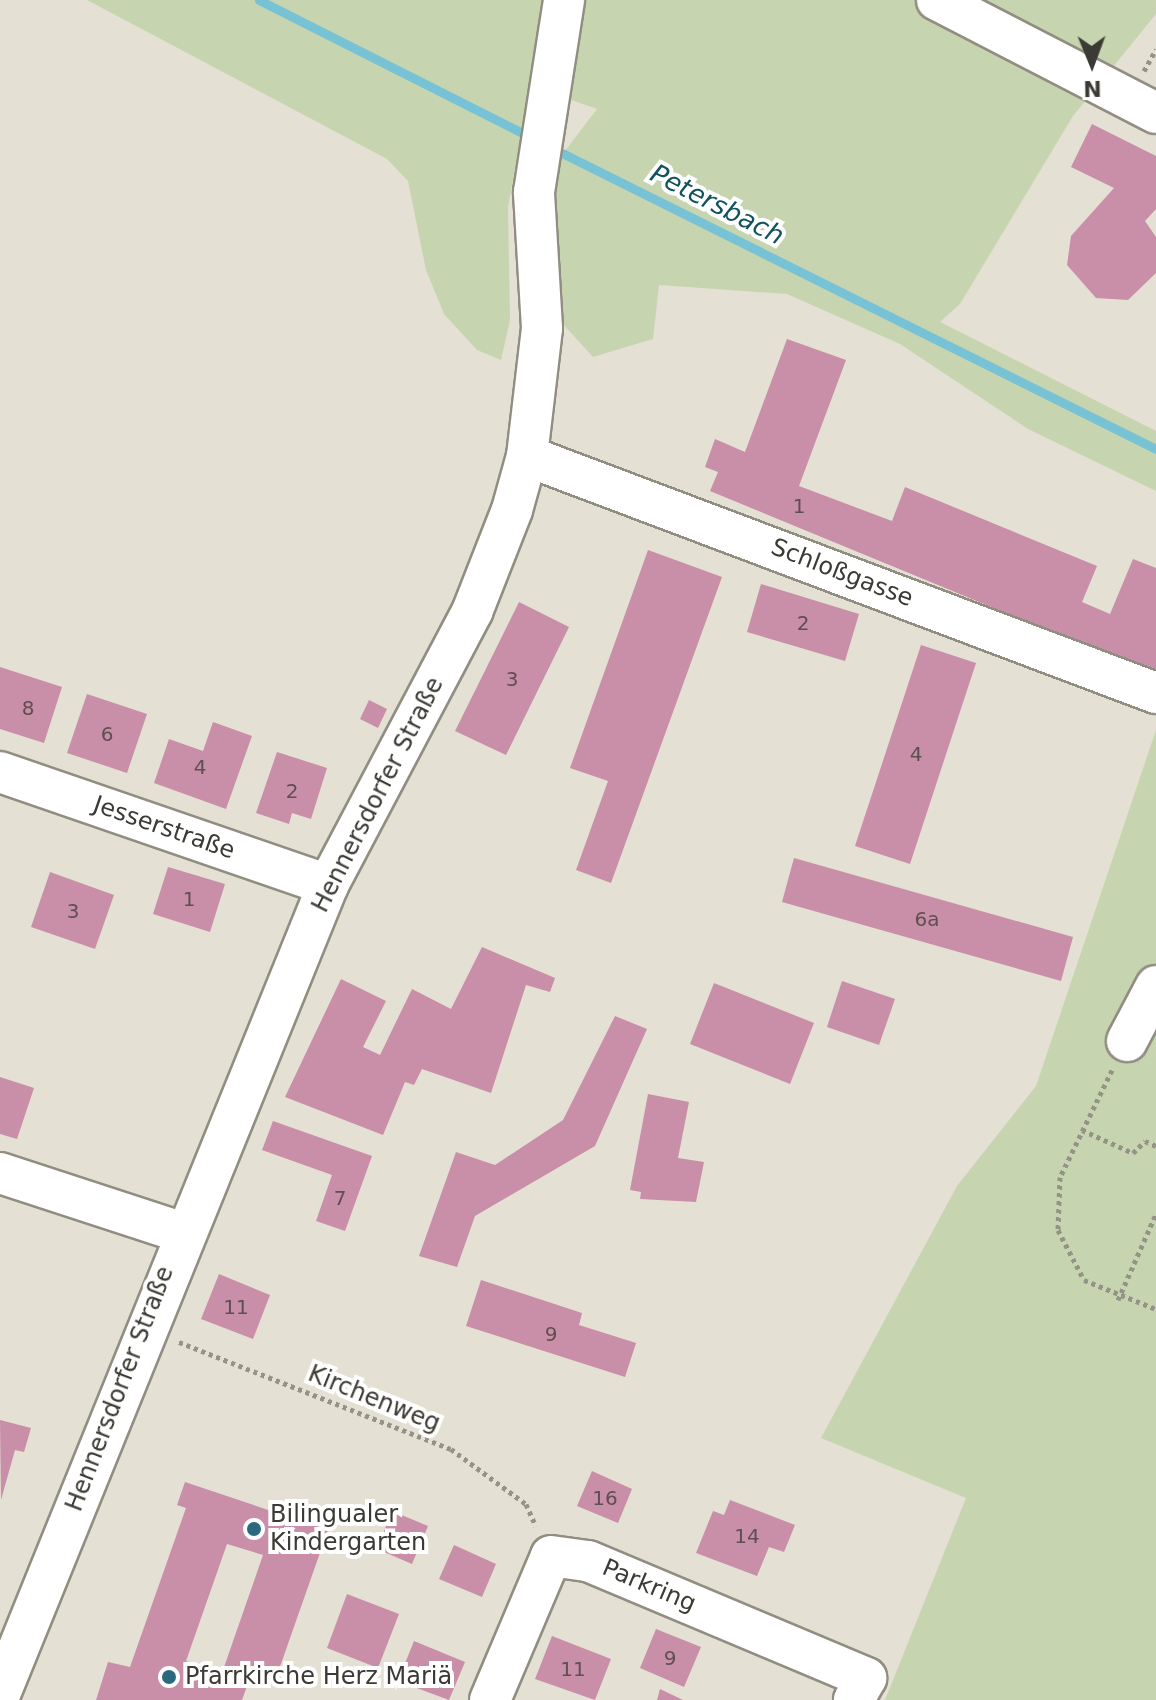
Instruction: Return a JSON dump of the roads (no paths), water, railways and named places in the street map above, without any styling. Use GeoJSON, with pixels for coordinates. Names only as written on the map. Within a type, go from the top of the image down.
{"type":"FeatureCollection","features":[{"type":"Feature","properties":{"kind":"street","name":"Hennersdorfer Straße"},"geometry":{"type":"LineString","coordinates":[[0,1694],[181,1232],[328,885],[472,612],[527,456],[542,328],[537,159],[564,0]]}},
{"type":"Feature","properties":{"kind":"street"},"geometry":{"type":"LineString","coordinates":[[937,0],[1156,113]]}},
{"type":"Feature","properties":{"kind":"street","name":"Schloßgasse"},"geometry":{"type":"LineString","coordinates":[[527,456],[1156,693]]}},
{"type":"Feature","properties":{"kind":"street","name":"Jesserstraße"},"geometry":{"type":"LineString","coordinates":[[0,772],[328,885]]}},
{"type":"Feature","properties":{"kind":"street"},"geometry":{"type":"LineString","coordinates":[[1127,1041],[1156,986]]}},
{"type":"Feature","properties":{"kind":"street"},"geometry":{"type":"LineString","coordinates":[[0,1173],[181,1232]]}},
{"type":"Feature","properties":{"kind":"street","name":"Parkring"},"geometry":{"type":"LineString","coordinates":[[490,1700],[551,1556],[588,1561],[866,1678],[854,1700]]}},
{"type":"Feature","properties":{"kind":"waterway","name":"Petersbach"},"geometry":{"type":"LineString","coordinates":[[259,0],[534,139]]}},
{"type":"Feature","properties":{"kind":"waterway","name":"Petersbach"},"geometry":{"type":"LineString","coordinates":[[550,147],[1156,449]]}},
{"type":"Feature","properties":{"kind":"place","name":"Bilingualer Kindergarten"},"geometry":{"type":"Point","coordinates":[254,1529]}},
{"type":"Feature","properties":{"kind":"place","name":"Pfarrkirche Herz Mariä"},"geometry":{"type":"Point","coordinates":[169,1677]}}]}
